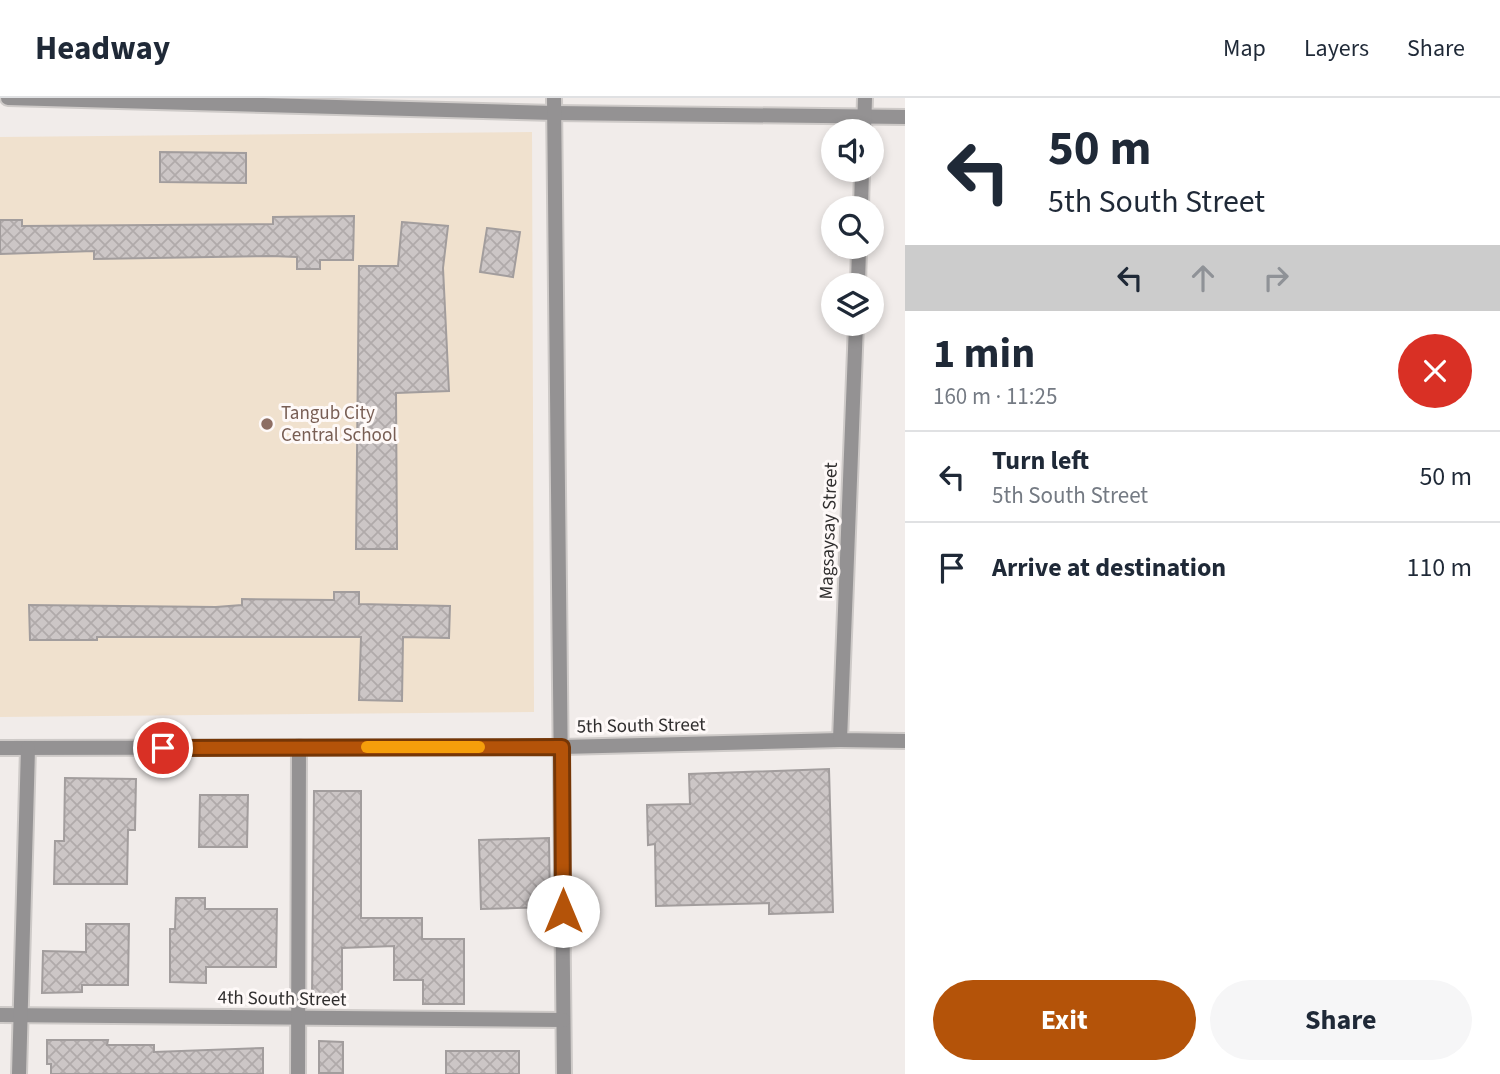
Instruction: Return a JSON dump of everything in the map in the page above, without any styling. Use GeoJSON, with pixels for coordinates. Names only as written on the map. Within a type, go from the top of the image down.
{"type":"FeatureCollection","features":[{"type":"Feature","properties":{"kind":"street"},"geometry":{"type":"LineString","coordinates":[[8,98],[554,106],[905,117]]}},
{"type":"Feature","properties":{"kind":"street"},"geometry":{"type":"LineString","coordinates":[[864,116],[865,98]]}},
{"type":"Feature","properties":{"kind":"street"},"geometry":{"type":"LineString","coordinates":[[554,106],[564,1074]]}},
{"type":"Feature","properties":{"kind":"street","name":"Magsaysay Street"},"geometry":{"type":"LineString","coordinates":[[839,740],[856,336]]}},
{"type":"Feature","properties":{"kind":"street","name":"5th South Street"},"geometry":{"type":"LineString","coordinates":[[0,748],[562,747],[839,740],[905,741]]}},
{"type":"Feature","properties":{"kind":"street"},"geometry":{"type":"LineString","coordinates":[[298,1074],[299,747]]}},
{"type":"Feature","properties":{"kind":"street"},"geometry":{"type":"LineString","coordinates":[[19,1074],[28,748]]}},
{"type":"Feature","properties":{"kind":"street","name":"4th South Street"},"geometry":{"type":"LineString","coordinates":[[0,1015],[563,1020]]}},
{"type":"Feature","properties":{"kind":"shaded area","name":"Tangub City Central School"},"geometry":{"type":"Polygon","coordinates":[[[532,132],[534,712],[0,717],[0,137],[532,132]]]}},
{"type":"Feature","properties":{"kind":"building"},"geometry":{"type":"Polygon","coordinates":[[[160,152],[246,153],[246,183],[160,182],[160,152]]]}},
{"type":"Feature","properties":{"kind":"building"},"geometry":{"type":"Polygon","coordinates":[[[354,216],[353,260],[320,260],[320,269],[297,269],[297,257],[94,259],[94,251],[0,254],[0,220],[22,220],[22,226],[273,224],[273,217],[354,216]]]}},
{"type":"Feature","properties":{"kind":"building"},"geometry":{"type":"Polygon","coordinates":[[[402,222],[448,226],[443,268],[449,391],[396,393],[397,549],[356,549],[359,266],[398,266],[402,222]]]}},
{"type":"Feature","properties":{"kind":"building"},"geometry":{"type":"Polygon","coordinates":[[[487,228],[520,232],[513,277],[480,272],[487,228]]]}},
{"type":"Feature","properties":{"kind":"building"},"geometry":{"type":"Polygon","coordinates":[[[334,592],[359,592],[359,604],[450,606],[449,638],[403,637],[402,701],[359,700],[361,637],[97,637],[97,640],[30,640],[29,605],[216,607],[242,605],[242,599],[334,600],[334,592]]]}},
{"type":"Feature","properties":{"kind":"building"},"geometry":{"type":"Polygon","coordinates":[[[829,769],[833,912],[769,914],[769,903],[656,906],[655,844],[648,845],[647,805],[690,804],[689,774],[829,769]]]}},
{"type":"Feature","properties":{"kind":"building"},"geometry":{"type":"Polygon","coordinates":[[[65,778],[136,779],[135,830],[128,830],[127,884],[54,884],[55,841],[64,841],[65,778]]]}},
{"type":"Feature","properties":{"kind":"building"},"geometry":{"type":"Polygon","coordinates":[[[314,791],[361,791],[361,918],[422,918],[422,939],[464,939],[464,1004],[423,1004],[423,980],[394,980],[394,946],[342,948],[342,1000],[312,1000],[314,791]]]}},
{"type":"Feature","properties":{"kind":"building"},"geometry":{"type":"Polygon","coordinates":[[[200,795],[248,795],[247,847],[199,847],[200,795]]]}},
{"type":"Feature","properties":{"kind":"building"},"geometry":{"type":"Polygon","coordinates":[[[549,838],[550,907],[481,909],[479,840],[549,838]]]}},
{"type":"Feature","properties":{"kind":"building"},"geometry":{"type":"Polygon","coordinates":[[[176,898],[205,898],[205,909],[277,909],[276,967],[206,967],[206,983],[170,982],[170,929],[175,929],[176,898]]]}},
{"type":"Feature","properties":{"kind":"building"},"geometry":{"type":"Polygon","coordinates":[[[86,924],[129,924],[128,985],[82,985],[82,992],[42,993],[43,951],[86,952],[86,924]]]}},
{"type":"Feature","properties":{"kind":"building"},"geometry":{"type":"Polygon","coordinates":[[[47,1040],[108,1040],[107,1045],[154,1045],[154,1052],[263,1048],[263,1074],[51,1074],[51,1064],[47,1064],[47,1040]]]}},
{"type":"Feature","properties":{"kind":"building"},"geometry":{"type":"Polygon","coordinates":[[[319,1041],[343,1042],[343,1073],[319,1073],[319,1041]]]}},
{"type":"Feature","properties":{"kind":"building"},"geometry":{"type":"Polygon","coordinates":[[[446,1051],[519,1051],[519,1074],[446,1074],[446,1051]]]}},
{"type":"Feature","properties":{"kind":"slow traffic"},"geometry":{"type":"LineString","coordinates":[[367,747],[479,747]]}},
{"type":"Feature","properties":{"kind":"place","name":"Tangub City Central School"},"geometry":{"type":"Point","coordinates":[267,424]}},
{"type":"Feature","properties":{"kind":"route"},"geometry":{"type":"LineString","coordinates":[[163,748],[562,747],[563,911]]}}]}
